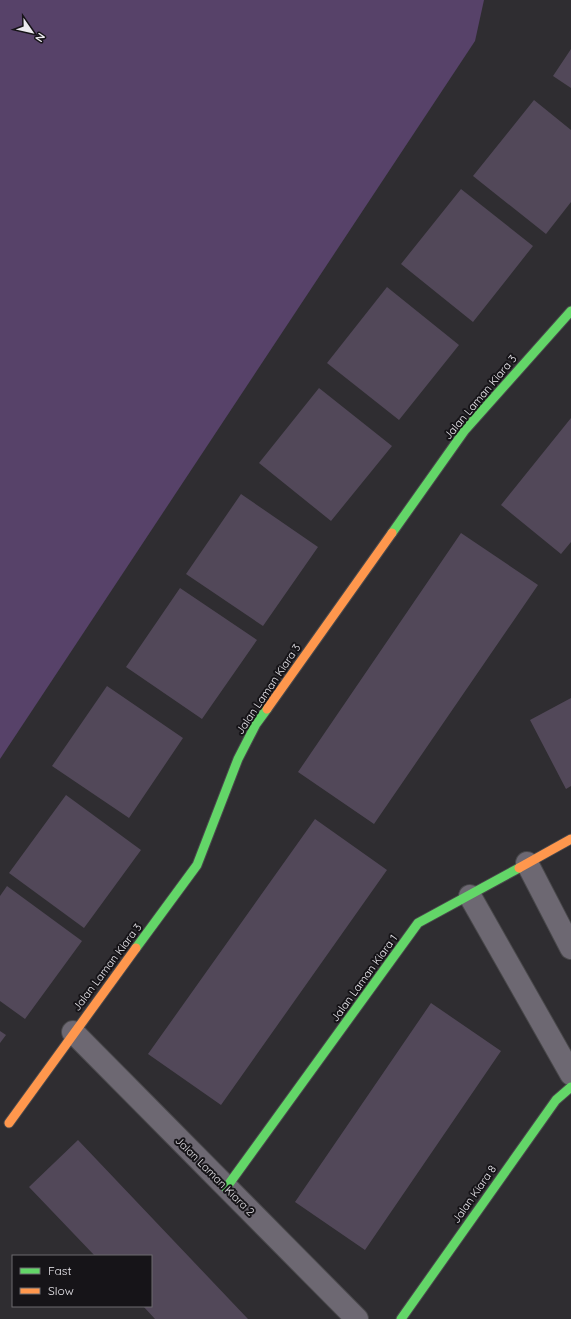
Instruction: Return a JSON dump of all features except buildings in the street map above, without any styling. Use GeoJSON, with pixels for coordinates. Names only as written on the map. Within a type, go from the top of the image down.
{"type":"FeatureCollection","features":[{"type":"Feature","properties":{"kind":"street","name":"Jalan Laman Kiara 3"},"geometry":{"type":"LineString","coordinates":[[9,1123],[73,1032],[197,865],[238,759],[256,724],[465,430],[571,311]]}},
{"type":"Feature","properties":{"kind":"street","name":"Jalan Laman Kiara 1"},"geometry":{"type":"LineString","coordinates":[[226,1188],[418,923],[470,896],[571,839]]}},
{"type":"Feature","properties":{"kind":"street"},"geometry":{"type":"LineString","coordinates":[[527,863],[571,948]]}},
{"type":"Feature","properties":{"kind":"street"},"geometry":{"type":"LineString","coordinates":[[470,896],[571,1074]]}},
{"type":"Feature","properties":{"kind":"street","name":"Jalan Laman Kiara 2"},"geometry":{"type":"LineString","coordinates":[[73,1032],[357,1319]]}},
{"type":"Feature","properties":{"kind":"street","name":"Jalan Kiara 8"},"geometry":{"type":"LineString","coordinates":[[401,1319],[556,1100],[571,1087]]}},
{"type":"Feature","properties":{"kind":"shaded area"},"geometry":{"type":"Polygon","coordinates":[[[0,0],[484,0],[475,41],[0,759],[0,0]]]}},
{"type":"Feature","properties":{"kind":"traffic: fast"},"geometry":{"type":"LineString","coordinates":[[392,533],[465,430],[571,311]]}},
{"type":"Feature","properties":{"kind":"traffic: fast"},"geometry":{"type":"LineString","coordinates":[[136,948],[197,865],[238,759],[256,724],[267,709]]}},
{"type":"Feature","properties":{"kind":"traffic: fast"},"geometry":{"type":"LineString","coordinates":[[226,1188],[418,923],[519,868]]}},
{"type":"Feature","properties":{"kind":"traffic: fast"},"geometry":{"type":"LineString","coordinates":[[401,1319],[556,1100],[571,1087]]}},
{"type":"Feature","properties":{"kind":"traffic: slow"},"geometry":{"type":"LineString","coordinates":[[267,709],[392,533]]}},
{"type":"Feature","properties":{"kind":"traffic: slow"},"geometry":{"type":"LineString","coordinates":[[519,868],[571,839]]}},
{"type":"Feature","properties":{"kind":"traffic: slow"},"geometry":{"type":"LineString","coordinates":[[9,1123],[136,948]]}}]}
